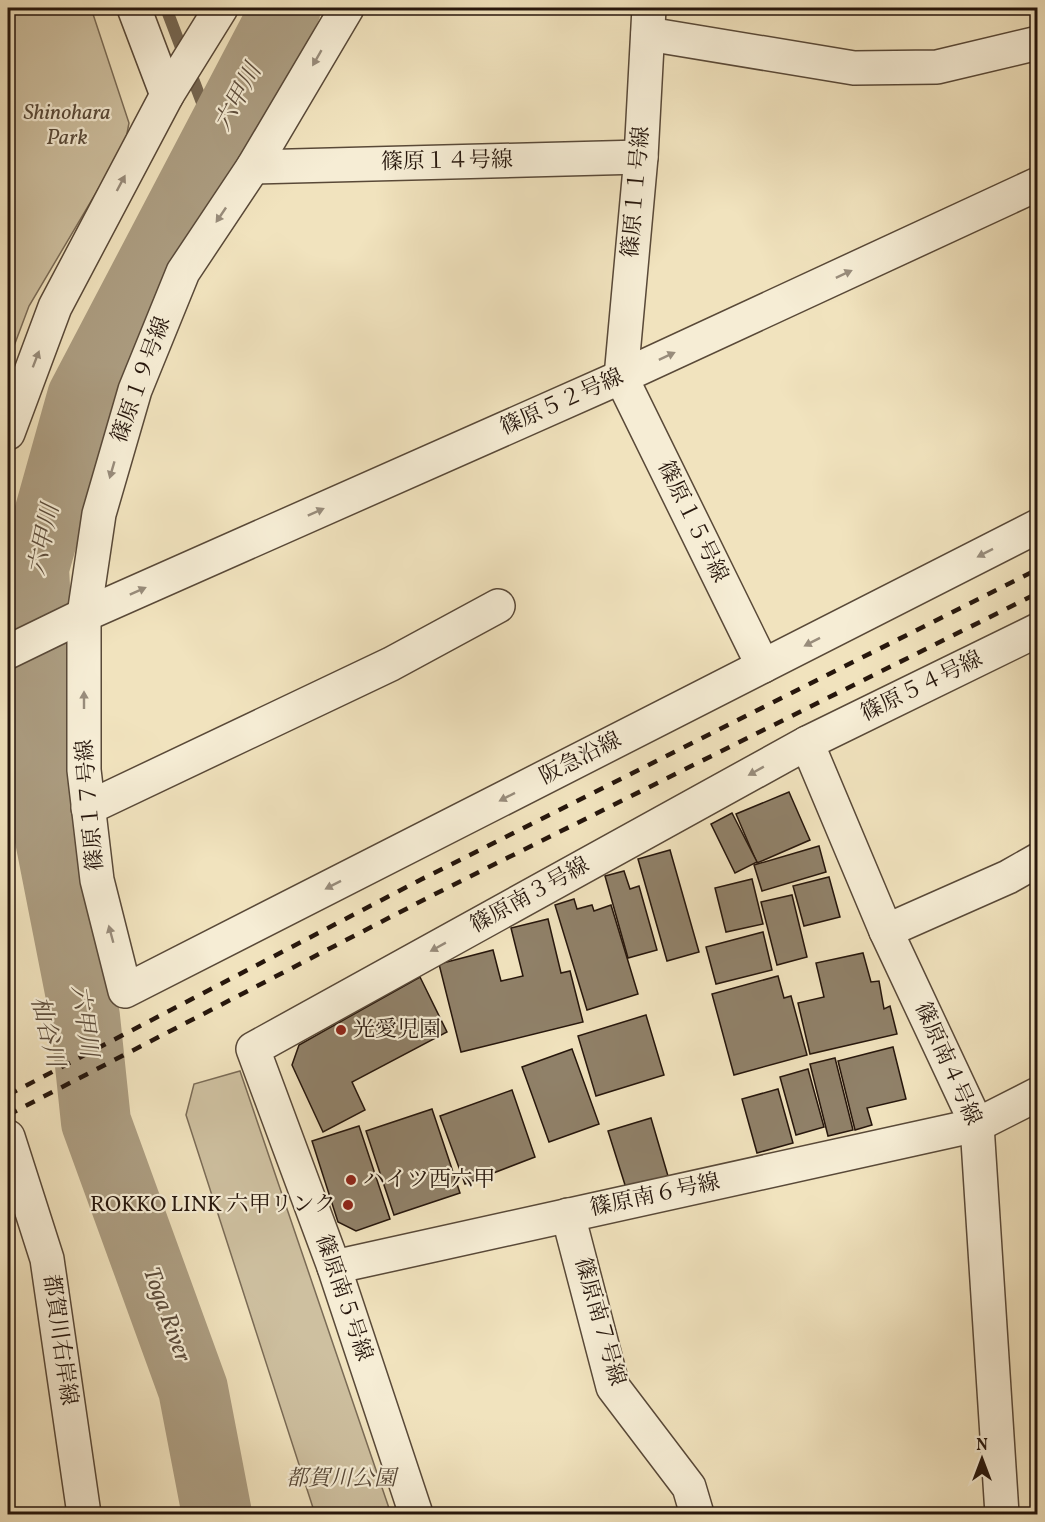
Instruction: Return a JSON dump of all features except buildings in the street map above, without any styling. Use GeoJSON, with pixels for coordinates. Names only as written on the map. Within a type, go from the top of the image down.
{"type":"FeatureCollection","features":[{"type":"Feature","properties":{"kind":"street"},"geometry":{"type":"LineString","coordinates":[[134,8],[169,92]]}},
{"type":"Feature","properties":{"kind":"street"},"geometry":{"type":"LineString","coordinates":[[8,433],[55,307],[169,92],[221,8]]}},
{"type":"Feature","properties":{"kind":"street","name":"篠原１９号線"},"geometry":{"type":"LineString","coordinates":[[84,615],[99,514],[135,390],[183,272],[254,167],[347,8]]}},
{"type":"Feature","properties":{"kind":"street"},"geometry":{"type":"LineString","coordinates":[[648,21],[854,68],[937,67],[1038,43]]}},
{"type":"Feature","properties":{"kind":"street","name":"篠原１１号線"},"geometry":{"type":"LineString","coordinates":[[621,377],[641,157],[648,21]]}},
{"type":"Feature","properties":{"kind":"street","name":"篠原１４号線"},"geometry":{"type":"LineString","coordinates":[[254,167],[641,157]]}},
{"type":"Feature","properties":{"kind":"street","name":"篠原５２号線"},"geometry":{"type":"LineString","coordinates":[[8,652],[84,615],[621,377],[1038,184]]}},
{"type":"Feature","properties":{"kind":"street","name":"篠原１５号線"},"geometry":{"type":"LineString","coordinates":[[621,377],[763,666]]}},
{"type":"Feature","properties":{"kind":"street","name":"阪急沿線"},"geometry":{"type":"LineString","coordinates":[[125,991],[1038,526]]}},
{"type":"Feature","properties":{"kind":"street"},"geometry":{"type":"LineString","coordinates":[[88,808],[391,664],[498,606]]}},
{"type":"Feature","properties":{"kind":"street","name":"篠原１７号線"},"geometry":{"type":"LineString","coordinates":[[84,615],[84,770],[88,808],[97,880],[125,991]]}},
{"type":"Feature","properties":{"kind":"street","name":"篠原５４号線"},"geometry":{"type":"LineString","coordinates":[[807,743],[1038,630]]}},
{"type":"Feature","properties":{"kind":"street","name":"篠原南４号線"},"geometry":{"type":"LineString","coordinates":[[807,743],[886,931],[977,1125],[1002,1515]]}},
{"type":"Feature","properties":{"kind":"street","name":"篠原南３号線"},"geometry":{"type":"LineString","coordinates":[[253,1049],[807,743]]}},
{"type":"Feature","properties":{"kind":"street"},"geometry":{"type":"LineString","coordinates":[[886,931],[1008,877],[1038,860]]}},
{"type":"Feature","properties":{"kind":"street","name":"篠原南５号線"},"geometry":{"type":"LineString","coordinates":[[253,1049],[334,1267],[416,1515]]}},
{"type":"Feature","properties":{"kind":"street","name":"篠原南６号線"},"geometry":{"type":"LineString","coordinates":[[334,1267],[977,1125],[1038,1094]]}},
{"type":"Feature","properties":{"kind":"street"},"geometry":{"type":"LineString","coordinates":[[8,1137],[13,1172]]}},
{"type":"Feature","properties":{"kind":"street","name":"都賀川右岸線"},"geometry":{"type":"LineString","coordinates":[[13,1172],[47,1259],[84,1515]]}},
{"type":"Feature","properties":{"kind":"street","name":"篠原南７号線"},"geometry":{"type":"LineString","coordinates":[[568,1215],[613,1387],[689,1486],[697,1515]]}},
{"type":"Feature","properties":{"kind":"green space","name":"Shinohara Park"},"geometry":{"type":"Polygon","coordinates":[[[8,8],[91,8],[129,123],[125,144],[29,306],[8,362],[8,8]]]}},
{"type":"Feature","properties":{"kind":"green space","name":"都賀川公園"},"geometry":{"type":"Polygon","coordinates":[[[240,1071],[391,1514],[315,1514],[186,1115],[194,1084],[240,1071]]]}},
{"type":"Feature","properties":{"kind":"waterway"},"geometry":{"type":"LineString","coordinates":[[166,8],[217,142]]}},
{"type":"Feature","properties":{"kind":"waterway","name":"六甲川"},"geometry":{"type":"LineString","coordinates":[[217,1514],[193,1389],[96,1122],[85,1017],[48,829],[34,568],[82,397],[286,8]]}},
{"type":"Feature","properties":{"kind":"railway"},"geometry":{"type":"LineString","coordinates":[[8,1095],[422,879],[1038,569]]}},
{"type":"Feature","properties":{"kind":"railway"},"geometry":{"type":"LineString","coordinates":[[8,1115],[435,894],[1038,593]]}},
{"type":"Feature","properties":{"kind":"place","name":"光愛児園"},"geometry":{"type":"Point","coordinates":[341,1030]}},
{"type":"Feature","properties":{"kind":"place","name":"ハイツ西六甲"},"geometry":{"type":"Point","coordinates":[351,1180]}},
{"type":"Feature","properties":{"kind":"place","name":"ROKKO LINK 六甲リンク"},"geometry":{"type":"Point","coordinates":[348,1205]}},
{"type":"Feature","properties":{"kind":"water label","name":"杣谷川"},"geometry":{"type":"Point","coordinates":[46,1032]}},
{"type":"Feature","properties":{"kind":"water label","name":"Toga River"},"geometry":{"type":"Point","coordinates":[166,1315]}}]}
